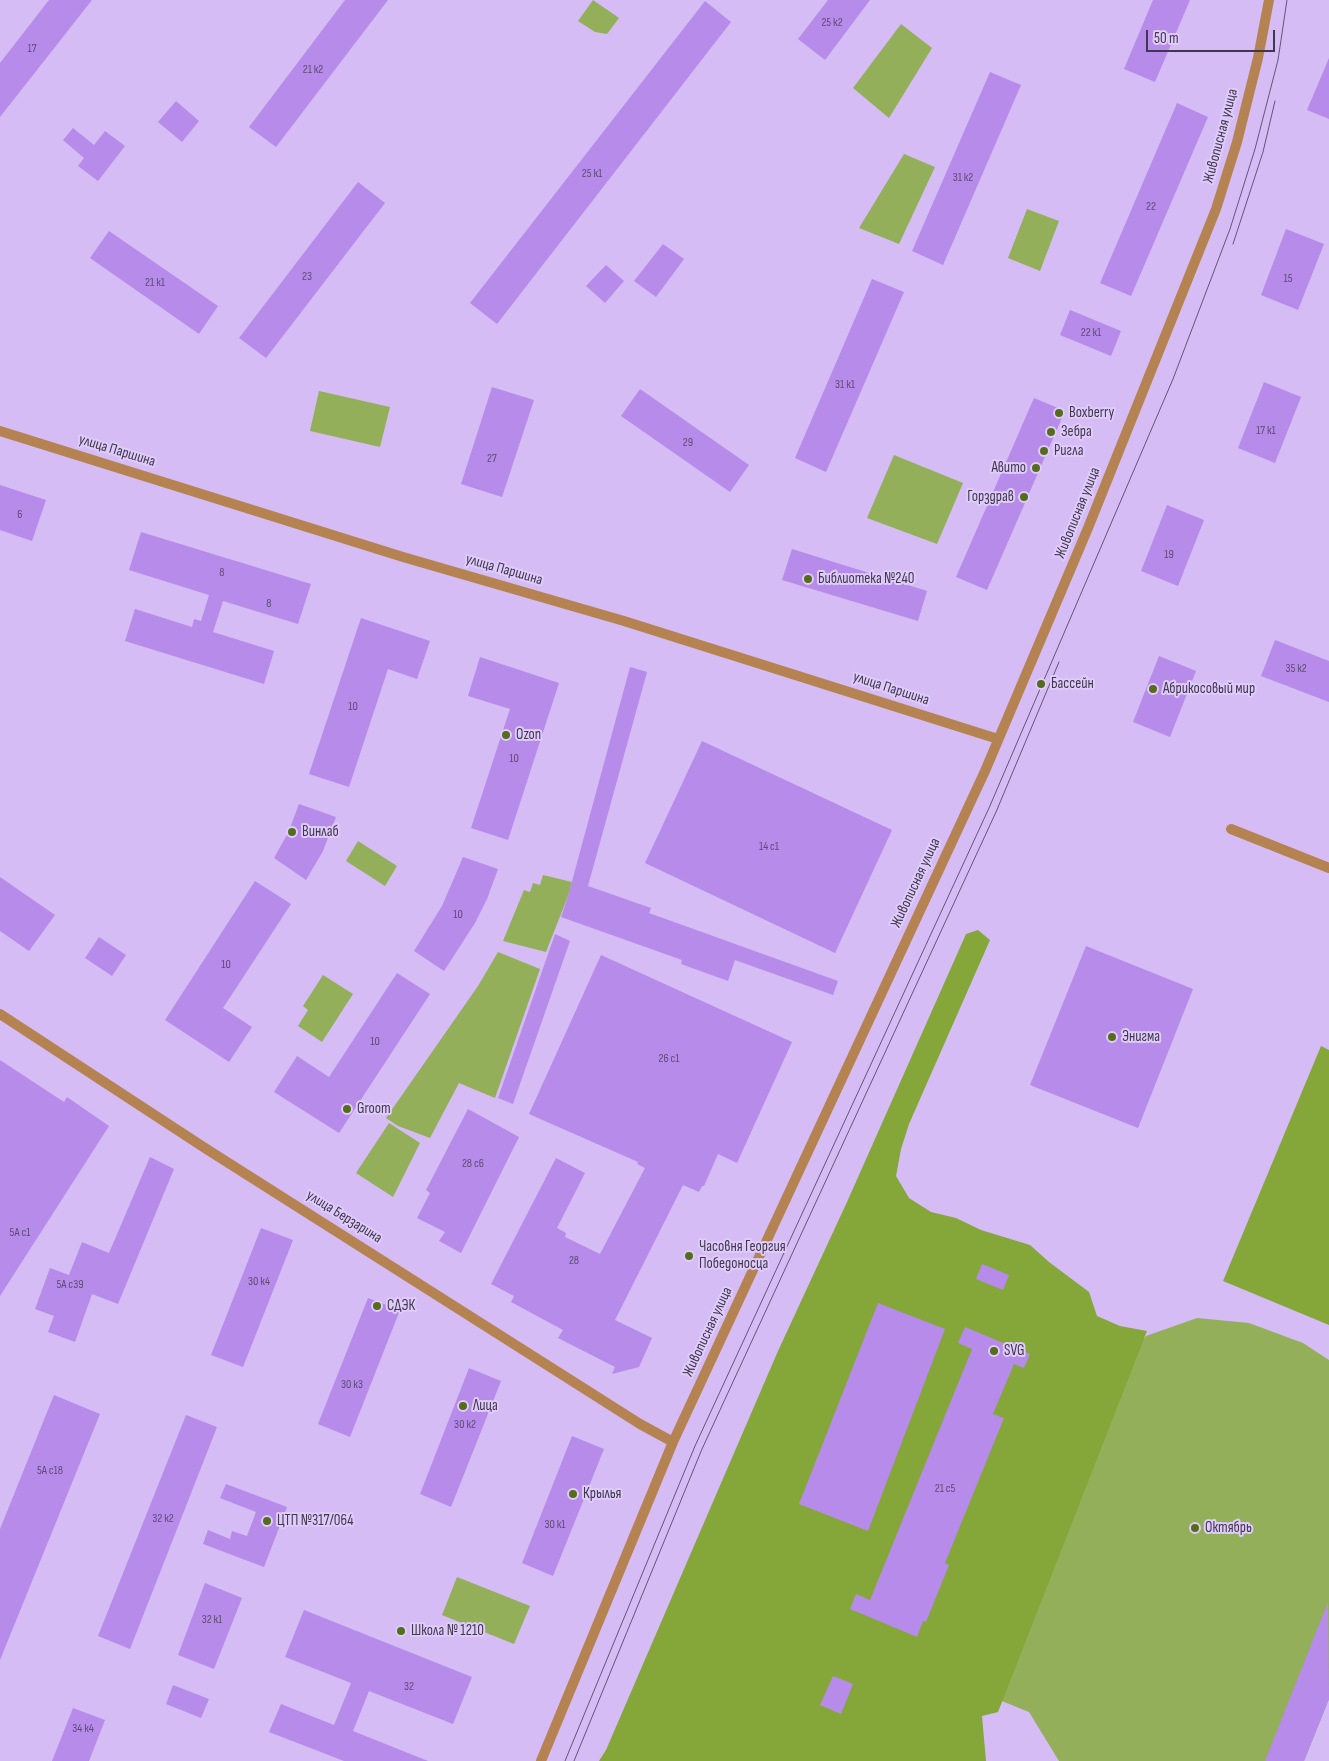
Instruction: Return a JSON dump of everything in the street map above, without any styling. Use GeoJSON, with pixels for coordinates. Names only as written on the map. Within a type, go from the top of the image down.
{"type":"FeatureCollection","features":[{"type":"Feature","properties":{"kind":"street","name":"Живописная улица"},"geometry":{"type":"LineString","coordinates":[[541,1761],[673,1442],[998,740],[1088,528],[1216,209],[1256,68],[1269,0]]}},
{"type":"Feature","properties":{"kind":"street","name":"улица Паршина"},"geometry":{"type":"LineString","coordinates":[[0,430],[403,557],[661,632],[998,740]]}},
{"type":"Feature","properties":{"kind":"street"},"geometry":{"type":"LineString","coordinates":[[1230,829],[1329,868]]}},
{"type":"Feature","properties":{"kind":"street","name":"улица Берзарина"},"geometry":{"type":"LineString","coordinates":[[0,1014],[200,1144],[640,1424],[673,1442]]}},
{"type":"Feature","properties":{"kind":"green space"},"geometry":{"type":"Polygon","coordinates":[[[593,0],[619,18],[607,34],[595,32],[578,21],[593,0]]]}},
{"type":"Feature","properties":{"kind":"green space"},"geometry":{"type":"Polygon","coordinates":[[[901,24],[932,48],[889,118],[853,88],[901,24]]]}},
{"type":"Feature","properties":{"kind":"green space"},"geometry":{"type":"Polygon","coordinates":[[[904,154],[935,167],[899,244],[859,228],[904,154]]]}},
{"type":"Feature","properties":{"kind":"green space"},"geometry":{"type":"Polygon","coordinates":[[[1027,209],[1059,221],[1040,271],[1008,258],[1027,209]]]}},
{"type":"Feature","properties":{"kind":"green space"},"geometry":{"type":"Polygon","coordinates":[[[319,391],[390,407],[380,447],[310,431],[319,391]]]}},
{"type":"Feature","properties":{"kind":"green space"},"geometry":{"type":"Polygon","coordinates":[[[894,455],[963,483],[937,544],[867,518],[894,455]]]}},
{"type":"Feature","properties":{"kind":"green space"},"geometry":{"type":"Polygon","coordinates":[[[358,841],[397,866],[385,886],[346,861],[358,841]]]}},
{"type":"Feature","properties":{"kind":"green space"},"geometry":{"type":"Polygon","coordinates":[[[543,875],[572,882],[546,952],[503,941],[524,890],[530,892],[533,883],[540,885],[543,875]]]}},
{"type":"Feature","properties":{"kind":"green space"},"geometry":{"type":"Polygon","coordinates":[[[978,930],[990,940],[909,1124],[901,1149],[896,1176],[909,1198],[931,1212],[956,1218],[981,1230],[1030,1245],[1089,1292],[1097,1316],[1120,1326],[1147,1331],[998,1712],[982,1716],[986,1761],[599,1761],[606,1750],[778,1351],[847,1202],[966,934],[978,930]]]}},
{"type":"Feature","properties":{"kind":"green space"},"geometry":{"type":"Polygon","coordinates":[[[498,952],[540,969],[495,1098],[459,1083],[430,1138],[398,1126],[386,1118],[478,986],[498,952]]]}},
{"type":"Feature","properties":{"kind":"green space"},"geometry":{"type":"Polygon","coordinates":[[[323,975],[353,994],[322,1042],[298,1026],[308,1010],[303,1006],[323,975]]]}},
{"type":"Feature","properties":{"kind":"green space"},"geometry":{"type":"Polygon","coordinates":[[[1321,1046],[1329,1050],[1329,1325],[1223,1281],[1321,1046]]]}},
{"type":"Feature","properties":{"kind":"green space"},"geometry":{"type":"Polygon","coordinates":[[[389,1123],[420,1143],[393,1197],[356,1173],[389,1123]]]}},
{"type":"Feature","properties":{"kind":"green space","name":"Октябрь"},"geometry":{"type":"Polygon","coordinates":[[[1197,1318],[1249,1323],[1303,1343],[1329,1360],[1329,1699],[1304,1761],[1059,1761],[1029,1712],[992,1697],[1130,1358],[1146,1336],[1197,1318]]]}},
{"type":"Feature","properties":{"kind":"green space"},"geometry":{"type":"Polygon","coordinates":[[[457,1577],[530,1606],[514,1644],[442,1615],[457,1577]]]}},
{"type":"Feature","properties":{"kind":"building"},"geometry":{"type":"Polygon","coordinates":[[[49,0],[92,0],[0,117],[0,63],[49,0]]]}},
{"type":"Feature","properties":{"kind":"building"},"geometry":{"type":"Polygon","coordinates":[[[345,0],[388,0],[276,147],[249,127],[345,0]]]}},
{"type":"Feature","properties":{"kind":"building"},"geometry":{"type":"Polygon","coordinates":[[[828,0],[870,0],[825,60],[798,39],[828,0]]]}},
{"type":"Feature","properties":{"kind":"building"},"geometry":{"type":"Polygon","coordinates":[[[1153,0],[1190,0],[1155,82],[1124,69],[1153,0]]]}},
{"type":"Feature","properties":{"kind":"building"},"geometry":{"type":"Polygon","coordinates":[[[705,1],[731,22],[497,324],[470,303],[705,1]]]}},
{"type":"Feature","properties":{"kind":"building"},"geometry":{"type":"Polygon","coordinates":[[[1329,58],[1329,119],[1307,110],[1329,58]]]}},
{"type":"Feature","properties":{"kind":"building"},"geometry":{"type":"Polygon","coordinates":[[[990,72],[1021,85],[943,265],[912,251],[990,72]]]}},
{"type":"Feature","properties":{"kind":"building"},"geometry":{"type":"Polygon","coordinates":[[[176,101],[199,121],[182,142],[158,122],[176,101]]]}},
{"type":"Feature","properties":{"kind":"building"},"geometry":{"type":"Polygon","coordinates":[[[1177,103],[1208,117],[1131,296],[1100,283],[1177,103]]]}},
{"type":"Feature","properties":{"kind":"building"},"geometry":{"type":"Polygon","coordinates":[[[73,128],[94,145],[105,131],[125,146],[98,181],[78,166],[84,158],[63,140],[73,128]]]}},
{"type":"Feature","properties":{"kind":"building"},"geometry":{"type":"Polygon","coordinates":[[[358,182],[385,203],[266,358],[239,338],[358,182]]]}},
{"type":"Feature","properties":{"kind":"building"},"geometry":{"type":"Polygon","coordinates":[[[1286,229],[1324,244],[1298,310],[1261,295],[1286,229]]]}},
{"type":"Feature","properties":{"kind":"building"},"geometry":{"type":"Polygon","coordinates":[[[109,231],[218,306],[199,334],[90,258],[109,231]]]}},
{"type":"Feature","properties":{"kind":"building"},"geometry":{"type":"Polygon","coordinates":[[[663,244],[684,259],[656,297],[634,281],[663,244]]]}},
{"type":"Feature","properties":{"kind":"building"},"geometry":{"type":"Polygon","coordinates":[[[606,265],[624,281],[605,303],[586,286],[606,265]]]}},
{"type":"Feature","properties":{"kind":"building"},"geometry":{"type":"Polygon","coordinates":[[[872,279],[904,292],[826,472],[795,458],[872,279]]]}},
{"type":"Feature","properties":{"kind":"building"},"geometry":{"type":"Polygon","coordinates":[[[1070,310],[1121,331],[1111,356],[1060,335],[1070,310]]]}},
{"type":"Feature","properties":{"kind":"building"},"geometry":{"type":"Polygon","coordinates":[[[1264,382],[1301,397],[1275,463],[1238,448],[1264,382]]]}},
{"type":"Feature","properties":{"kind":"building"},"geometry":{"type":"Polygon","coordinates":[[[492,387],[534,400],[502,497],[461,484],[492,387]]]}},
{"type":"Feature","properties":{"kind":"building"},"geometry":{"type":"Polygon","coordinates":[[[640,389],[749,465],[730,492],[621,416],[640,389]]]}},
{"type":"Feature","properties":{"kind":"building"},"geometry":{"type":"Polygon","coordinates":[[[1034,398],[1065,411],[987,590],[956,577],[1034,398]]]}},
{"type":"Feature","properties":{"kind":"building"},"geometry":{"type":"Polygon","coordinates":[[[0,485],[46,500],[32,541],[0,530],[0,485]]]}},
{"type":"Feature","properties":{"kind":"building"},"geometry":{"type":"Polygon","coordinates":[[[1167,505],[1204,520],[1178,586],[1141,571],[1167,505]]]}},
{"type":"Feature","properties":{"kind":"building"},"geometry":{"type":"Polygon","coordinates":[[[141,532],[311,584],[298,624],[223,601],[213,632],[274,651],[264,684],[125,641],[135,609],[192,627],[194,619],[201,621],[209,595],[129,570],[141,532]]]}},
{"type":"Feature","properties":{"kind":"building"},"geometry":{"type":"Polygon","coordinates":[[[792,549],[927,591],[918,621],[782,580],[792,549]]]}},
{"type":"Feature","properties":{"kind":"building"},"geometry":{"type":"Polygon","coordinates":[[[361,618],[430,641],[417,679],[388,669],[349,787],[309,774],[361,618]]]}},
{"type":"Feature","properties":{"kind":"building"},"geometry":{"type":"Polygon","coordinates":[[[1275,640],[1329,661],[1329,702],[1261,676],[1275,640]]]}},
{"type":"Feature","properties":{"kind":"building"},"geometry":{"type":"Polygon","coordinates":[[[1159,656],[1196,671],[1170,737],[1133,722],[1159,656]]]}},
{"type":"Feature","properties":{"kind":"building"},"geometry":{"type":"Polygon","coordinates":[[[480,657],[559,683],[508,840],[471,828],[510,709],[468,696],[480,657]]]}},
{"type":"Feature","properties":{"kind":"building"},"geometry":{"type":"Polygon","coordinates":[[[630,667],[647,672],[588,886],[651,908],[649,913],[838,981],[833,995],[735,960],[728,981],[681,964],[682,960],[561,917],[630,667]]]}},
{"type":"Feature","properties":{"kind":"building"},"geometry":{"type":"Polygon","coordinates":[[[702,741],[892,830],[835,953],[645,863],[702,741]]]}},
{"type":"Feature","properties":{"kind":"building"},"geometry":{"type":"Polygon","coordinates":[[[299,804],[336,817],[323,851],[306,880],[274,858],[288,833],[299,804]]]}},
{"type":"Feature","properties":{"kind":"building"},"geometry":{"type":"Polygon","coordinates":[[[463,857],[498,869],[487,899],[475,923],[444,971],[414,951],[442,906],[463,857]]]}},
{"type":"Feature","properties":{"kind":"building"},"geometry":{"type":"Polygon","coordinates":[[[0,877],[55,915],[29,951],[0,931],[0,877]]]}},
{"type":"Feature","properties":{"kind":"building"},"geometry":{"type":"Polygon","coordinates":[[[255,881],[291,904],[223,1008],[252,1027],[229,1062],[165,1020],[255,881]]]}},
{"type":"Feature","properties":{"kind":"building"},"geometry":{"type":"Polygon","coordinates":[[[555,934],[570,941],[513,1104],[498,1098],[555,934]]]}},
{"type":"Feature","properties":{"kind":"building"},"geometry":{"type":"Polygon","coordinates":[[[99,937],[126,955],[112,976],[85,958],[99,937]]]}},
{"type":"Feature","properties":{"kind":"building","name":"Энигма"},"geometry":{"type":"Polygon","coordinates":[[[1086,946],[1193,989],[1138,1128],[1030,1085],[1086,946]]]}},
{"type":"Feature","properties":{"kind":"building"},"geometry":{"type":"Polygon","coordinates":[[[601,955],[792,1042],[737,1163],[718,1154],[704,1186],[702,1186],[699,1192],[683,1185],[615,1320],[652,1338],[639,1367],[612,1374],[615,1367],[558,1338],[563,1330],[511,1302],[514,1296],[491,1284],[556,1158],[585,1173],[557,1228],[566,1233],[565,1237],[600,1254],[645,1168],[637,1164],[638,1162],[529,1114],[601,955]]]}},
{"type":"Feature","properties":{"kind":"building"},"geometry":{"type":"Polygon","coordinates":[[[397,973],[430,994],[339,1133],[274,1092],[297,1056],[329,1077],[397,973]]]}},
{"type":"Feature","properties":{"kind":"building"},"geometry":{"type":"Polygon","coordinates":[[[0,1060],[64,1102],[67,1097],[109,1126],[0,1296],[0,1060]]]}},
{"type":"Feature","properties":{"kind":"building"},"geometry":{"type":"Polygon","coordinates":[[[468,1109],[519,1137],[461,1253],[439,1241],[445,1232],[417,1218],[430,1193],[426,1190],[468,1109]]]}},
{"type":"Feature","properties":{"kind":"building"},"geometry":{"type":"Polygon","coordinates":[[[150,1157],[174,1169],[118,1304],[92,1294],[75,1342],[48,1332],[54,1316],[35,1309],[50,1268],[69,1275],[82,1242],[109,1253],[150,1157]]]}},
{"type":"Feature","properties":{"kind":"building"},"geometry":{"type":"Polygon","coordinates":[[[261,1228],[293,1240],[243,1367],[211,1355],[261,1228]]]}},
{"type":"Feature","properties":{"kind":"building"},"geometry":{"type":"Polygon","coordinates":[[[982,1264],[1009,1275],[1003,1290],[976,1279],[982,1264]]]}},
{"type":"Feature","properties":{"kind":"building"},"geometry":{"type":"Polygon","coordinates":[[[368,1298],[400,1310],[350,1437],[318,1424],[368,1298]]]}},
{"type":"Feature","properties":{"kind":"building"},"geometry":{"type":"Polygon","coordinates":[[[878,1303],[945,1329],[868,1531],[799,1504],[878,1303]]]}},
{"type":"Feature","properties":{"kind":"building"},"geometry":{"type":"Polygon","coordinates":[[[965,1327],[1030,1354],[1024,1368],[1014,1364],[993,1414],[1004,1418],[945,1563],[949,1565],[926,1622],[923,1621],[917,1637],[850,1609],[856,1594],[870,1600],[972,1349],[958,1343],[965,1327]]]}},
{"type":"Feature","properties":{"kind":"building"},"geometry":{"type":"Polygon","coordinates":[[[469,1368],[501,1381],[451,1507],[420,1494],[469,1368]]]}},
{"type":"Feature","properties":{"kind":"building"},"geometry":{"type":"Polygon","coordinates":[[[54,1395],[100,1414],[0,1660],[0,1529],[54,1395]]]}},
{"type":"Feature","properties":{"kind":"building"},"geometry":{"type":"Polygon","coordinates":[[[186,1415],[217,1427],[130,1649],[98,1636],[186,1415]]]}},
{"type":"Feature","properties":{"kind":"building"},"geometry":{"type":"Polygon","coordinates":[[[572,1436],[604,1449],[553,1576],[522,1563],[572,1436]]]}},
{"type":"Feature","properties":{"kind":"building","name":"ЦТП №317/064"},"geometry":{"type":"Polygon","coordinates":[[[226,1484],[287,1507],[264,1567],[203,1544],[208,1530],[230,1539],[232,1531],[247,1536],[256,1512],[220,1498],[226,1484]]]}},
{"type":"Feature","properties":{"kind":"building"},"geometry":{"type":"Polygon","coordinates":[[[205,1583],[242,1598],[214,1669],[178,1655],[205,1583]]]}},
{"type":"Feature","properties":{"kind":"building"},"geometry":{"type":"Polygon","coordinates":[[[1328,1602],[1329,1699],[1304,1761],[1265,1761],[1328,1602]]]}},
{"type":"Feature","properties":{"kind":"building"},"geometry":{"type":"Polygon","coordinates":[[[304,1610],[472,1677],[453,1724],[369,1691],[353,1731],[428,1761],[344,1761],[269,1732],[281,1704],[334,1725],[351,1683],[285,1657],[304,1610]]]}},
{"type":"Feature","properties":{"kind":"building"},"geometry":{"type":"Polygon","coordinates":[[[833,1676],[853,1684],[841,1714],[820,1705],[833,1676]]]}},
{"type":"Feature","properties":{"kind":"building"},"geometry":{"type":"Polygon","coordinates":[[[173,1685],[209,1699],[201,1718],[166,1704],[173,1685]]]}},
{"type":"Feature","properties":{"kind":"building"},"geometry":{"type":"Polygon","coordinates":[[[73,1708],[105,1720],[89,1761],[52,1761],[73,1708]]]}},
{"type":"Feature","properties":{"kind":"tram line"},"geometry":{"type":"LineString","coordinates":[[565,1761],[695,1446],[989,808],[1173,379],[1230,229],[1255,149],[1278,60],[1287,0]]}},
{"type":"Feature","properties":{"kind":"tram line"},"geometry":{"type":"LineString","coordinates":[[1233,244],[1263,152],[1275,101]]}},
{"type":"Feature","properties":{"kind":"tram line"},"geometry":{"type":"LineString","coordinates":[[574,1761],[702,1449],[996,812],[1059,662]]}},
{"type":"Feature","properties":{"kind":"place","name":"Boxberry"},"geometry":{"type":"Point","coordinates":[1059,413]}},
{"type":"Feature","properties":{"kind":"place","name":"Зебра"},"geometry":{"type":"Point","coordinates":[1051,432]}},
{"type":"Feature","properties":{"kind":"place","name":"Ригла"},"geometry":{"type":"Point","coordinates":[1044,451]}},
{"type":"Feature","properties":{"kind":"place","name":"Авито"},"geometry":{"type":"Point","coordinates":[1036,468]}},
{"type":"Feature","properties":{"kind":"place","name":"Горздрав"},"geometry":{"type":"Point","coordinates":[1024,497]}},
{"type":"Feature","properties":{"kind":"place","name":"Библиотека №240"},"geometry":{"type":"Point","coordinates":[808,579]}},
{"type":"Feature","properties":{"kind":"place","name":"Бассейн"},"geometry":{"type":"Point","coordinates":[1041,684]}},
{"type":"Feature","properties":{"kind":"place","name":"Абрикосовый мир"},"geometry":{"type":"Point","coordinates":[1153,689]}},
{"type":"Feature","properties":{"kind":"place","name":"Ozon"},"geometry":{"type":"Point","coordinates":[506,735]}},
{"type":"Feature","properties":{"kind":"place","name":"Винлаб"},"geometry":{"type":"Point","coordinates":[292,832]}},
{"type":"Feature","properties":{"kind":"place","name":"Энигма"},"geometry":{"type":"Point","coordinates":[1112,1037]}},
{"type":"Feature","properties":{"kind":"place","name":"Groom"},"geometry":{"type":"Point","coordinates":[347,1109]}},
{"type":"Feature","properties":{"kind":"place","name":"Часовня Георгия Победоносца"},"geometry":{"type":"Point","coordinates":[689,1256]}},
{"type":"Feature","properties":{"kind":"place","name":"СДЭК"},"geometry":{"type":"Point","coordinates":[377,1306]}},
{"type":"Feature","properties":{"kind":"place","name":"SVG"},"geometry":{"type":"Point","coordinates":[994,1351]}},
{"type":"Feature","properties":{"kind":"place","name":"Лица"},"geometry":{"type":"Point","coordinates":[463,1406]}},
{"type":"Feature","properties":{"kind":"place","name":"Крылья"},"geometry":{"type":"Point","coordinates":[573,1494]}},
{"type":"Feature","properties":{"kind":"place","name":"ЦТП №317/064"},"geometry":{"type":"Point","coordinates":[267,1521]}},
{"type":"Feature","properties":{"kind":"place","name":"Октябрь"},"geometry":{"type":"Point","coordinates":[1195,1528]}},
{"type":"Feature","properties":{"kind":"place","name":"Школа № 1210"},"geometry":{"type":"Point","coordinates":[401,1631]}}]}
